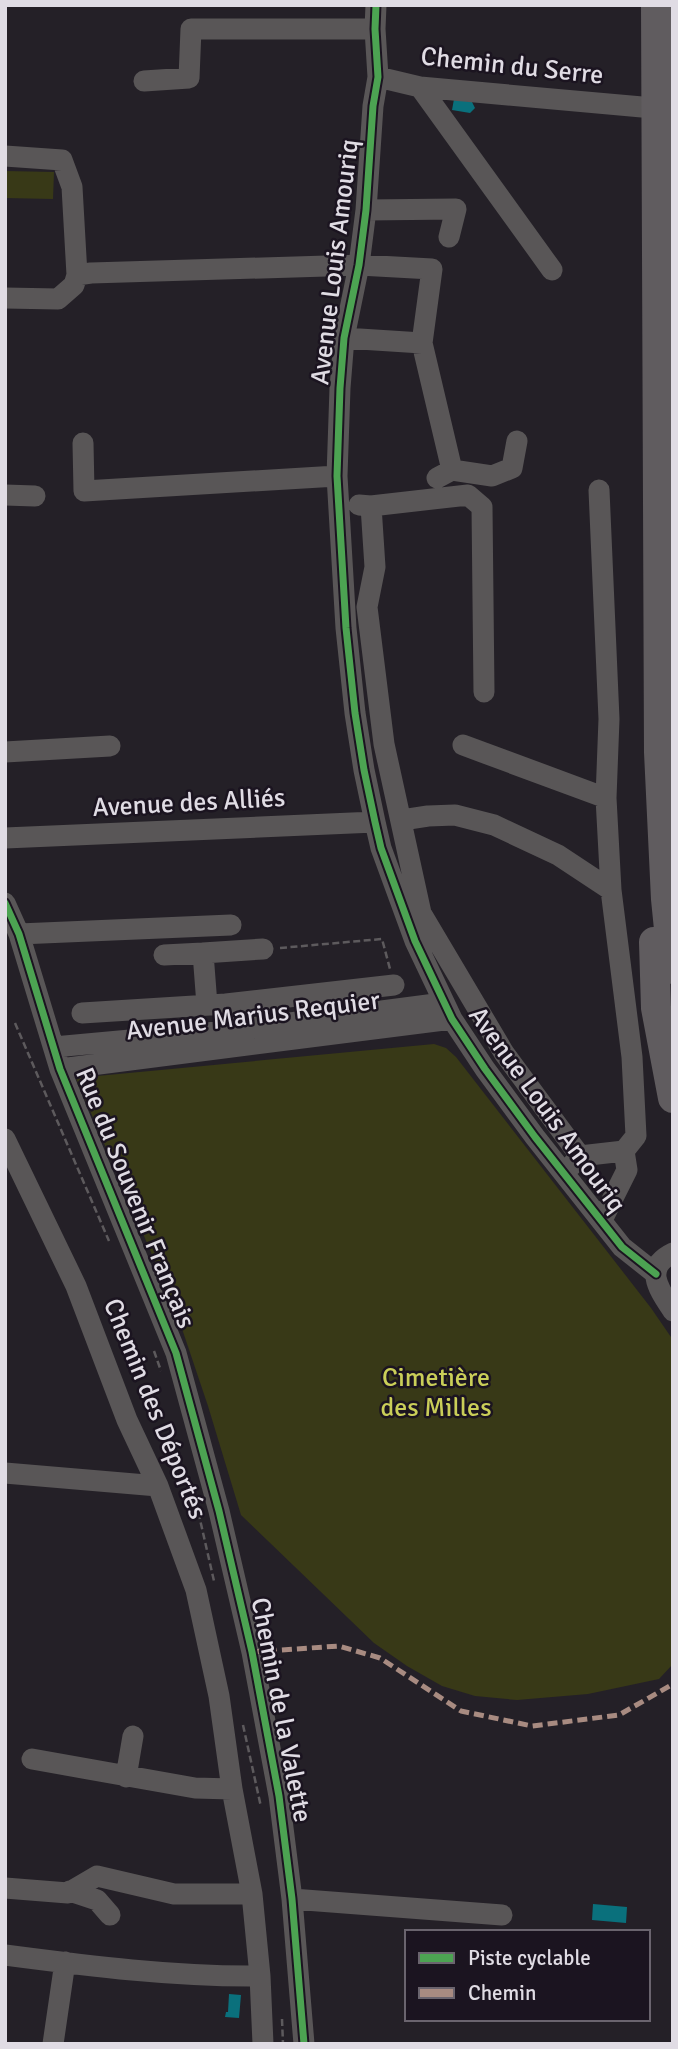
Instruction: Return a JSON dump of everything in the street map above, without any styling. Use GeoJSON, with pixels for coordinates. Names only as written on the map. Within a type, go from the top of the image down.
{"type":"FeatureCollection","features":[{"type":"Feature","properties":{"kind":"highway"},"geometry":{"type":"LineString","coordinates":[[656,5],[659,752],[666,899],[673,970]]}},
{"type":"Feature","properties":{"kind":"highway"},"geometry":{"type":"LineString","coordinates":[[659,752],[650,864],[656,1009],[673,1098]]}},
{"type":"Feature","properties":{"kind":"street","name":"Avenue Louis Amouriq"},"geometry":{"type":"LineString","coordinates":[[376,5],[378,77],[359,265],[344,338],[337,475],[346,628],[355,713],[375,822],[381,848],[415,941],[448,1011],[535,1137],[622,1247],[656,1274]]}},
{"type":"Feature","properties":{"kind":"street"},"geometry":{"type":"LineString","coordinates":[[144,81],[189,78],[191,29],[375,29]]}},
{"type":"Feature","properties":{"kind":"street","name":"Chemin du Serre"},"geometry":{"type":"LineString","coordinates":[[378,77],[420,87],[642,107]]}},
{"type":"Feature","properties":{"kind":"street"},"geometry":{"type":"LineString","coordinates":[[420,87],[552,270]]}},
{"type":"Feature","properties":{"kind":"street"},"geometry":{"type":"LineString","coordinates":[[5,156],[62,160],[72,187],[77,275],[74,285],[58,299],[5,298]]}},
{"type":"Feature","properties":{"kind":"street"},"geometry":{"type":"LineString","coordinates":[[366,210],[456,209],[449,237]]}},
{"type":"Feature","properties":{"kind":"street"},"geometry":{"type":"LineString","coordinates":[[77,275],[359,265],[432,269],[422,343],[444,474],[492,476],[512,468],[517,441]]}},
{"type":"Feature","properties":{"kind":"street"},"geometry":{"type":"LineString","coordinates":[[344,338],[422,343]]}},
{"type":"Feature","properties":{"kind":"street"},"geometry":{"type":"LineString","coordinates":[[83,443],[84,491],[337,475]]}},
{"type":"Feature","properties":{"kind":"street"},"geometry":{"type":"LineString","coordinates":[[565,1173],[580,1156],[624,1151],[636,1136],[632,1058],[611,890],[606,798],[608,719],[599,490]]}},
{"type":"Feature","properties":{"kind":"street"},"geometry":{"type":"LineString","coordinates":[[5,495],[34,496]]}},
{"type":"Feature","properties":{"kind":"street"},"geometry":{"type":"LineString","coordinates":[[340,504],[371,506],[468,495],[482,507],[484,692]]}},
{"type":"Feature","properties":{"kind":"street"},"geometry":{"type":"LineString","coordinates":[[371,506],[374,567],[367,607],[384,744],[421,913],[504,1053],[580,1156]]}},
{"type":"Feature","properties":{"kind":"street"},"geometry":{"type":"LineString","coordinates":[[463,745],[606,798]]}},
{"type":"Feature","properties":{"kind":"street"},"geometry":{"type":"LineString","coordinates":[[5,752],[110,746]]}},
{"type":"Feature","properties":{"kind":"street"},"geometry":{"type":"LineString","coordinates":[[401,820],[455,815],[494,825],[558,855],[611,890]]}},
{"type":"Feature","properties":{"kind":"street","name":"Avenue des Alliés"},"geometry":{"type":"LineString","coordinates":[[5,838],[375,822]]}},
{"type":"Feature","properties":{"kind":"street","name":"Rue du Souvenir Français"},"geometry":{"type":"LineString","coordinates":[[5,903],[19,934],[60,1069],[176,1353],[219,1511]]}},
{"type":"Feature","properties":{"kind":"street"},"geometry":{"type":"LineString","coordinates":[[19,934],[231,925]]}},
{"type":"Feature","properties":{"kind":"street"},"geometry":{"type":"LineString","coordinates":[[164,955],[262,950]]}},
{"type":"Feature","properties":{"kind":"street"},"geometry":{"type":"LineString","coordinates":[[203,953],[212,1005],[230,1039]]}},
{"type":"Feature","properties":{"kind":"street"},"geometry":{"type":"LineString","coordinates":[[82,1013],[212,1005],[394,985]]}},
{"type":"Feature","properties":{"kind":"street"},"geometry":{"type":"LineString","coordinates":[[205,1042],[212,1005]]}},
{"type":"Feature","properties":{"kind":"street","name":"Avenue Marius Requier"},"geometry":{"type":"LineString","coordinates":[[60,1069],[205,1042],[448,1011]]}},
{"type":"Feature","properties":{"kind":"street","name":"Avenue Marius Requier"},"geometry":{"type":"LineString","coordinates":[[54,1047],[205,1042]]}},
{"type":"Feature","properties":{"kind":"street","name":"Chemin des Déportés"},"geometry":{"type":"LineString","coordinates":[[5,1139],[76,1286],[127,1420],[158,1486],[196,1590],[219,1696],[232,1789],[252,1894],[263,2044]]}},
{"type":"Feature","properties":{"kind":"street"},"geometry":{"type":"LineString","coordinates":[[601,1220],[627,1170],[624,1151]]}},
{"type":"Feature","properties":{"kind":"street","name":"Avenue Louis Amouriq"},"geometry":{"type":"LineString","coordinates":[[622,1247],[670,1254]]}},
{"type":"Feature","properties":{"kind":"street"},"geometry":{"type":"LineString","coordinates":[[670,1254],[658,1266],[656,1274],[656,1282],[670,1303]]}},
{"type":"Feature","properties":{"kind":"street"},"geometry":{"type":"LineString","coordinates":[[5,1473],[158,1486]]}},
{"type":"Feature","properties":{"kind":"street","name":"Chemin de la Valette"},"geometry":{"type":"LineString","coordinates":[[219,1511],[252,1652],[279,1796],[292,1899],[304,2044]]}},
{"type":"Feature","properties":{"kind":"street"},"geometry":{"type":"LineString","coordinates":[[126,1777],[133,1736]]}},
{"type":"Feature","properties":{"kind":"street"},"geometry":{"type":"LineString","coordinates":[[32,1759],[195,1788],[232,1789]]}},
{"type":"Feature","properties":{"kind":"street"},"geometry":{"type":"LineString","coordinates":[[70,1891],[97,1876],[174,1894],[252,1894]]}},
{"type":"Feature","properties":{"kind":"street"},"geometry":{"type":"LineString","coordinates":[[5,1888],[70,1891],[97,1900],[110,1915]]}},
{"type":"Feature","properties":{"kind":"street"},"geometry":{"type":"LineString","coordinates":[[292,1899],[502,1915]]}},
{"type":"Feature","properties":{"kind":"street"},"geometry":{"type":"LineString","coordinates":[[5,1955],[163,1971],[260,1976]]}},
{"type":"Feature","properties":{"kind":"street"},"geometry":{"type":"LineString","coordinates":[[52,2044],[65,1962]]}},
{"type":"Feature","properties":{"kind":"path"},"geometry":{"type":"LineString","coordinates":[[262,950],[382,939],[394,985]]}},
{"type":"Feature","properties":{"kind":"green space"},"geometry":{"type":"Polygon","coordinates":[[[5,171],[54,172],[53,199],[5,198],[5,171]]]}},
{"type":"Feature","properties":{"kind":"green space","name":"Cimetière des Milles"},"geometry":{"type":"Polygon","coordinates":[[[434,1044],[446,1048],[456,1057],[673,1340],[673,1664],[659,1679],[588,1694],[517,1700],[475,1696],[442,1686],[374,1643],[241,1515],[175,1308],[76,1078],[434,1044]]]}},
{"type":"Feature","properties":{"kind":"water"},"geometry":{"type":"Polygon","coordinates":[[[454,99],[472,102],[475,108],[470,113],[452,110],[454,99]]]}},
{"type":"Feature","properties":{"kind":"water"},"geometry":{"type":"Polygon","coordinates":[[[593,1904],[627,1907],[626,1923],[592,1920],[593,1904]]]}},
{"type":"Feature","properties":{"kind":"water"},"geometry":{"type":"Polygon","coordinates":[[[229,1994],[241,1995],[239,2018],[225,2017],[229,1994]]]}},
{"type":"Feature","properties":{"kind":"marked path"},"geometry":{"type":"LineString","coordinates":[[252,1652],[339,1646],[380,1658],[461,1711],[532,1726],[619,1715],[673,1684]]}},
{"type":"Feature","properties":{"kind":"cycle path"},"geometry":{"type":"LineString","coordinates":[[376,5],[378,77],[359,265],[344,338],[337,476],[346,628],[355,713],[375,822],[381,848],[415,941],[452,1019],[535,1137],[622,1247],[656,1274]]}},
{"type":"Feature","properties":{"kind":"cycle path"},"geometry":{"type":"LineString","coordinates":[[5,903],[19,934],[60,1069],[176,1353],[219,1511],[252,1652],[279,1796],[292,1899],[304,2044]]}}]}
